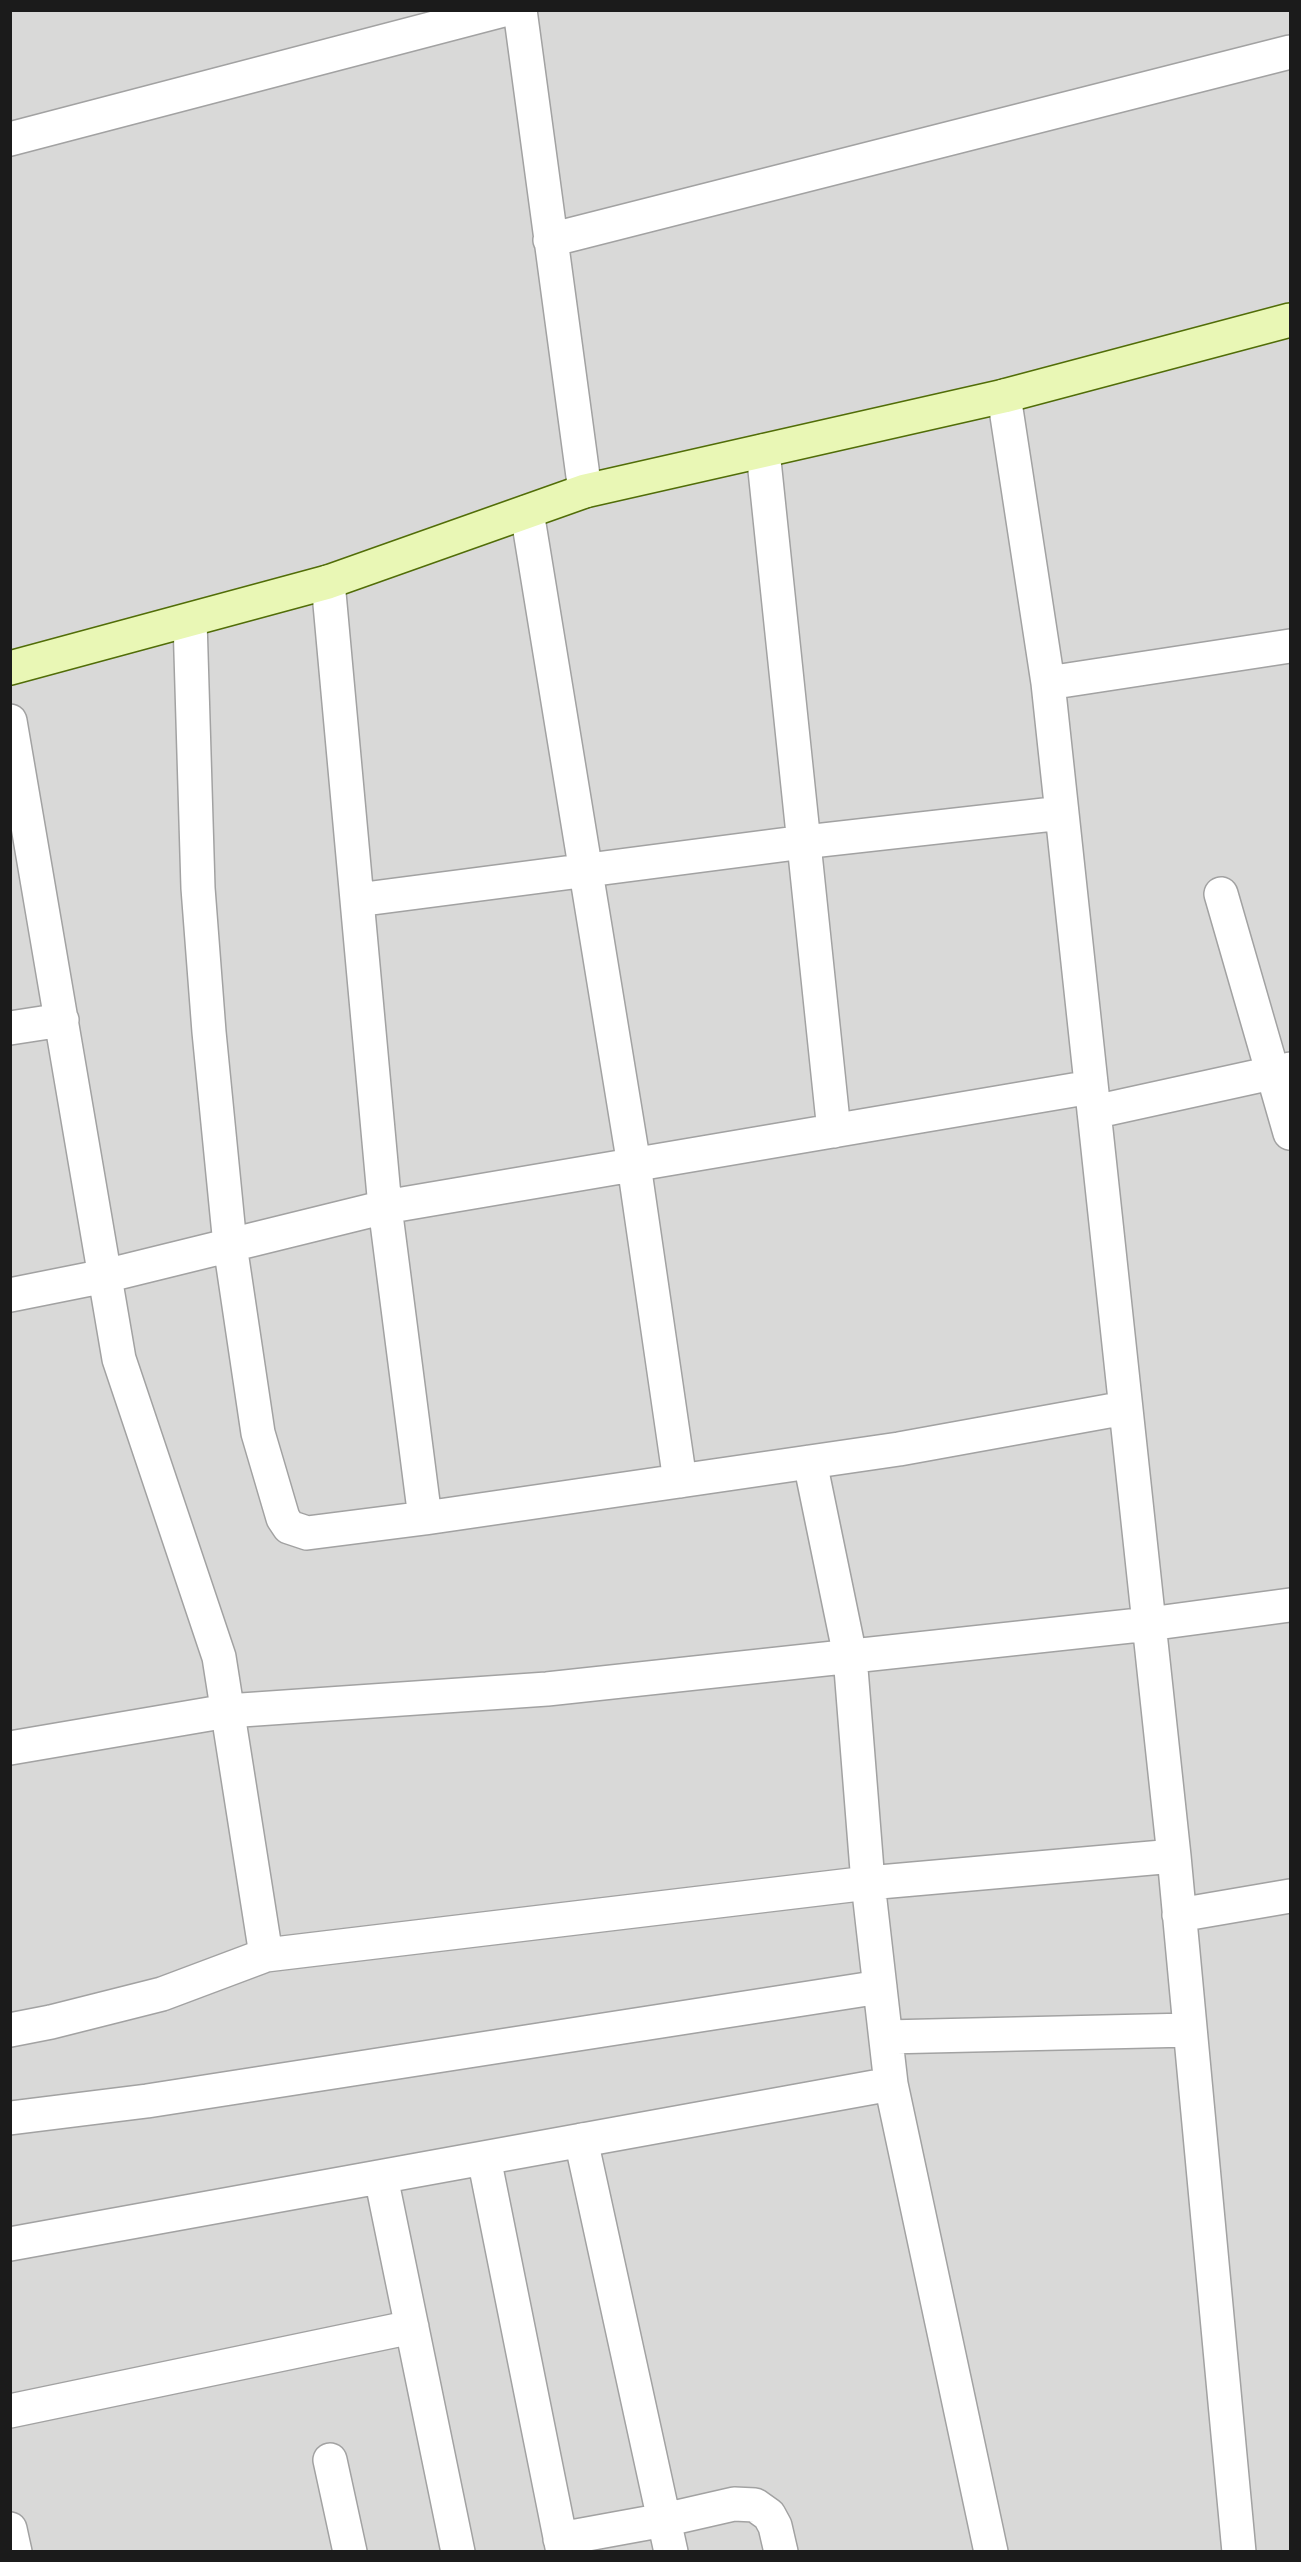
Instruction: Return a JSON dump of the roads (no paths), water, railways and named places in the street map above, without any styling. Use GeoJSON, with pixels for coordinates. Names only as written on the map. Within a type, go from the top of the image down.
{"type":"FeatureCollection","features":[{"type":"Feature","properties":{"kind":"main road"},"geometry":{"type":"LineString","coordinates":[[10,668],[328,582],[585,491],[1004,396],[1290,320]]}},
{"type":"Feature","properties":{"kind":"street"},"geometry":{"type":"LineString","coordinates":[[10,140],[503,10]]}},
{"type":"Feature","properties":{"kind":"street"},"geometry":{"type":"LineString","coordinates":[[520,10],[585,491]]}},
{"type":"Feature","properties":{"kind":"street"},"geometry":{"type":"LineString","coordinates":[[550,240],[1290,52]]}},
{"type":"Feature","properties":{"kind":"street"},"geometry":{"type":"LineString","coordinates":[[1004,396],[1048,682],[1174,1856],[1239,2552]]}},
{"type":"Feature","properties":{"kind":"street"},"geometry":{"type":"LineString","coordinates":[[762,451],[834,1131]]}},
{"type":"Feature","properties":{"kind":"street"},"geometry":{"type":"LineString","coordinates":[[527,512],[634,1165],[680,1481]]}},
{"type":"Feature","properties":{"kind":"street"},"geometry":{"type":"LineString","coordinates":[[328,582],[386,1207],[424,1518]]}},
{"type":"Feature","properties":{"kind":"street"},"geometry":{"type":"LineString","coordinates":[[190,620],[198,888],[230,1245],[258,1433],[280,1508],[289,1527],[307,1533],[424,1518],[899,1449],[1125,1408]]}},
{"type":"Feature","properties":{"kind":"street"},"geometry":{"type":"LineString","coordinates":[[1048,682],[1290,646]]}},
{"type":"Feature","properties":{"kind":"street"},"geometry":{"type":"LineString","coordinates":[[10,721],[119,1359],[219,1657],[266,1955]]}},
{"type":"Feature","properties":{"kind":"street"},"geometry":{"type":"LineString","coordinates":[[357,900],[585,869],[1062,813]]}},
{"type":"Feature","properties":{"kind":"street"},"geometry":{"type":"LineString","coordinates":[[1221,894],[1282,1071],[1290,1133]]}},
{"type":"Feature","properties":{"kind":"street"},"geometry":{"type":"LineString","coordinates":[[10,1028],[62,1020]]}},
{"type":"Feature","properties":{"kind":"street"},"geometry":{"type":"LineString","coordinates":[[10,1295],[105,1276],[386,1207],[834,1131],[1093,1099],[1282,1071]]}},
{"type":"Feature","properties":{"kind":"street"},"geometry":{"type":"LineString","coordinates":[[810,1462],[850,1656],[868,1883],[891,2084],[991,2552]]}},
{"type":"Feature","properties":{"kind":"street"},"geometry":{"type":"LineString","coordinates":[[10,1748],[227,1711],[547,1689],[1149,1624],[1290,1605]]}},
{"type":"Feature","properties":{"kind":"street"},"geometry":{"type":"LineString","coordinates":[[10,2030],[162,1994],[266,1955],[868,1883],[1174,1856]]}},
{"type":"Feature","properties":{"kind":"street"},"geometry":{"type":"LineString","coordinates":[[1179,1915],[1290,1896]]}},
{"type":"Feature","properties":{"kind":"street"},"geometry":{"type":"LineString","coordinates":[[10,2118],[147,2101],[880,1987]]}},
{"type":"Feature","properties":{"kind":"street"},"geometry":{"type":"LineString","coordinates":[[886,2037],[1190,2030]]}},
{"type":"Feature","properties":{"kind":"street"},"geometry":{"type":"LineString","coordinates":[[10,2244],[891,2084]]}},
{"type":"Feature","properties":{"kind":"street"},"geometry":{"type":"LineString","coordinates":[[581,2140],[667,2536]]}},
{"type":"Feature","properties":{"kind":"street"},"geometry":{"type":"LineString","coordinates":[[484,2158],[562,2546],[667,2536],[734,2504],[755,2505],[769,2515],[775,2526],[781,2552]]}},
{"type":"Feature","properties":{"kind":"street"},"geometry":{"type":"LineString","coordinates":[[381,2177],[458,2552]]}},
{"type":"Feature","properties":{"kind":"street"},"geometry":{"type":"LineString","coordinates":[[10,2410],[412,2327]]}},
{"type":"Feature","properties":{"kind":"street"},"geometry":{"type":"LineString","coordinates":[[330,2460],[350,2552]]}},
{"type":"Feature","properties":{"kind":"street"},"geometry":{"type":"LineString","coordinates":[[10,2529],[15,2552]]}}]}
